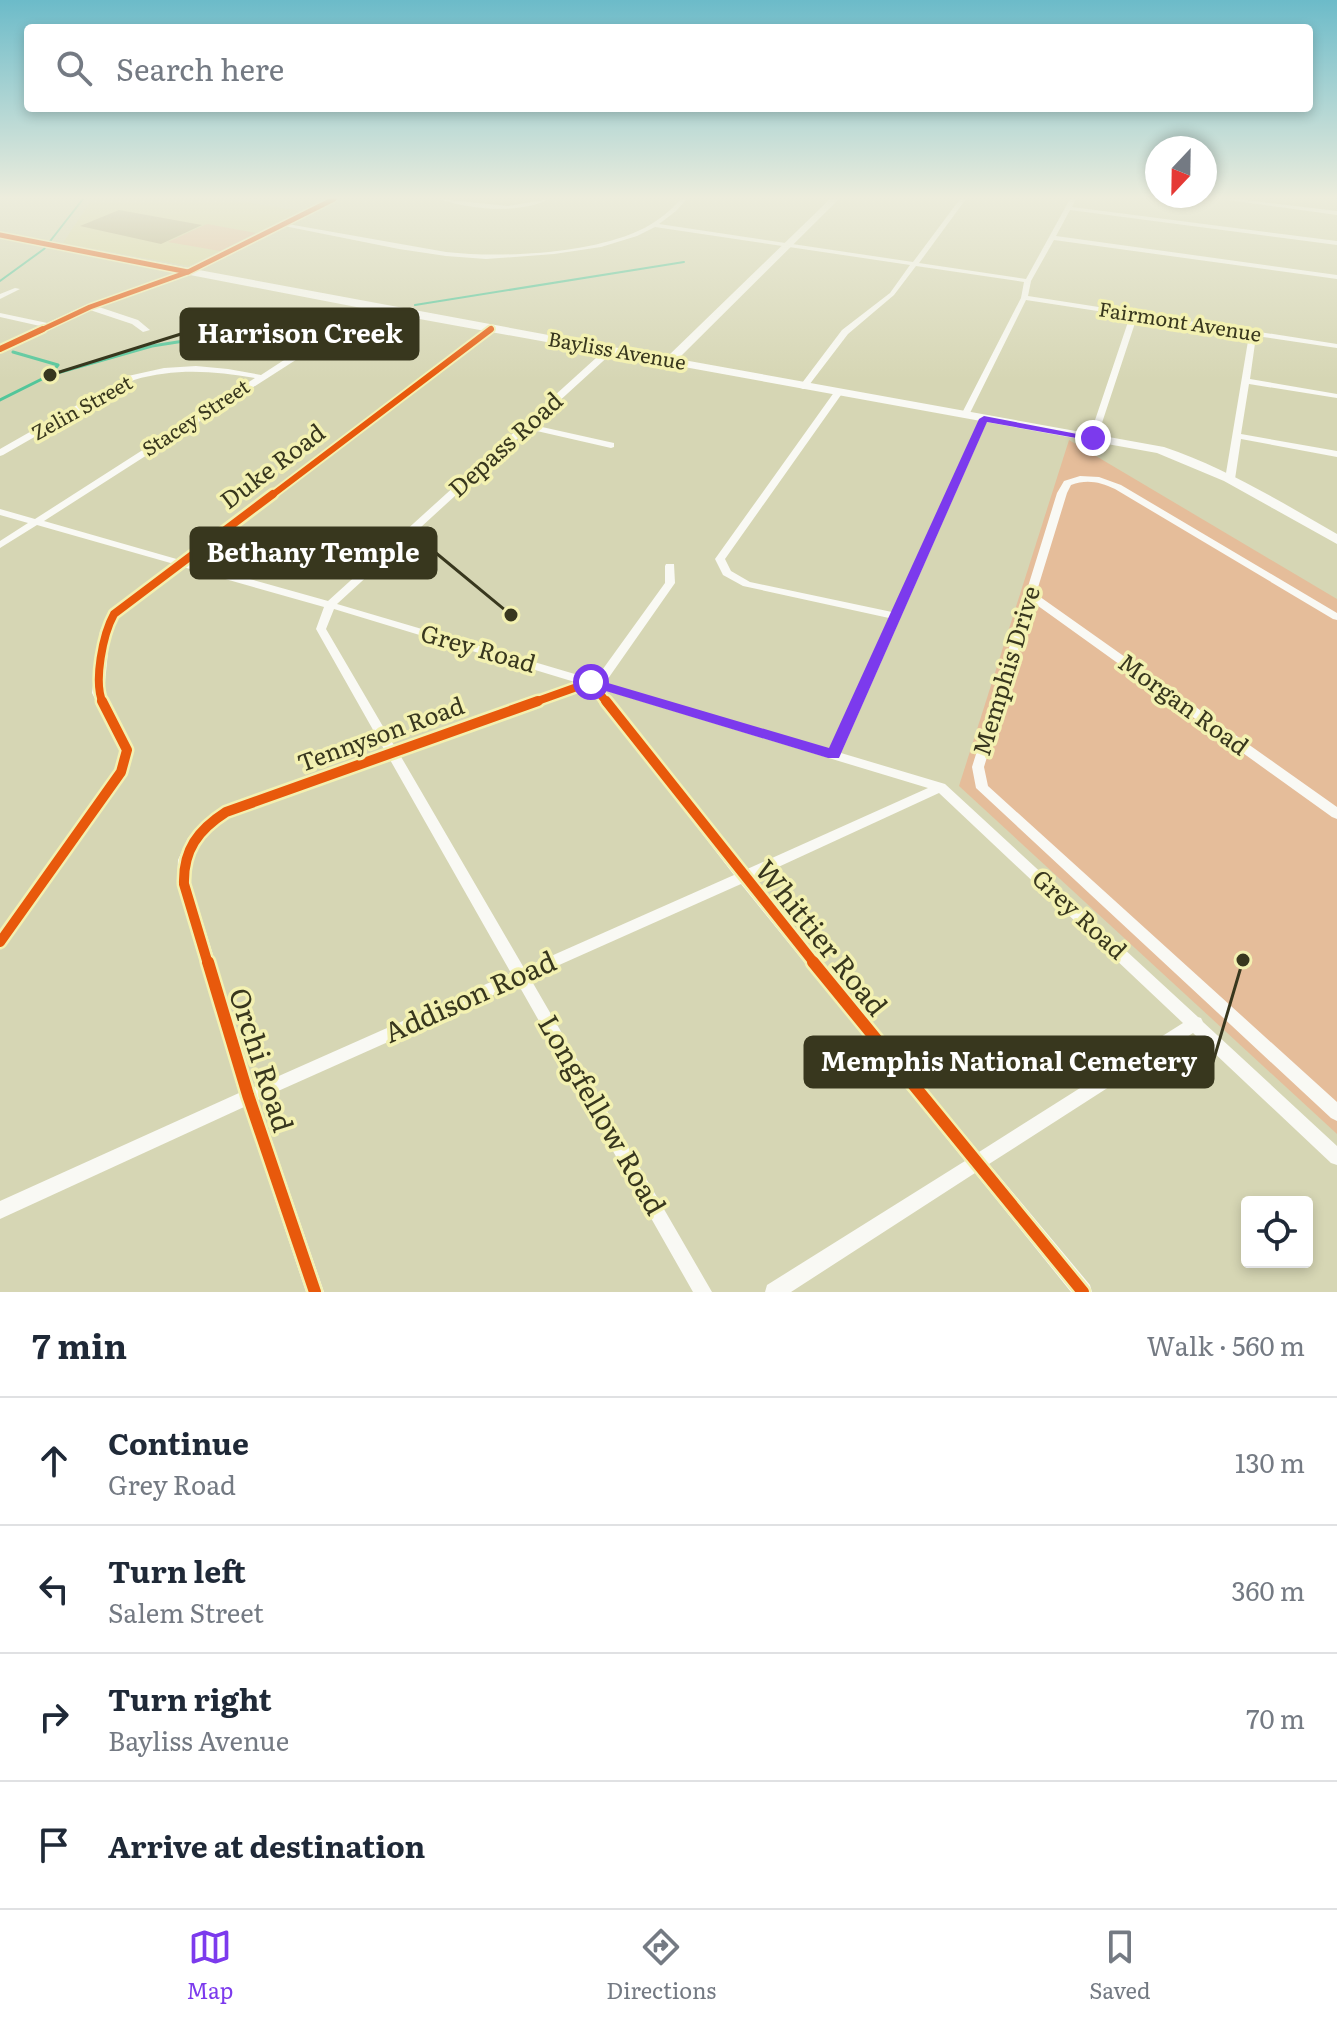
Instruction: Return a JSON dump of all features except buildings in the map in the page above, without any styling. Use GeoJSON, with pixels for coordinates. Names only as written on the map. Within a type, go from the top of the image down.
{"type":"FeatureCollection","features":[{"type":"Feature","properties":{"kind":"street","name":"Bayliss Avenue"},"geometry":{"type":"LineString","coordinates":[[123,259],[1171,453],[1230,479],[1337,540]]}},
{"type":"Feature","properties":{"kind":"street"},"geometry":{"type":"LineString","coordinates":[[0,349],[90,307],[188,272],[213,259]]}},
{"type":"Feature","properties":{"kind":"street"},"geometry":{"type":"LineString","coordinates":[[671,360],[773,259]]}},
{"type":"Feature","properties":{"kind":"street"},"geometry":{"type":"LineString","coordinates":[[882,259],[1028,281]]}},
{"type":"Feature","properties":{"kind":"street"},"geometry":{"type":"LineString","coordinates":[[803,387],[845,332],[892,294],[917,259]]}},
{"type":"Feature","properties":{"kind":"street"},"geometry":{"type":"LineString","coordinates":[[965,415],[1041,259]]}},
{"type":"Feature","properties":{"kind":"street"},"geometry":{"type":"LineString","coordinates":[[1208,259],[1337,277]]}},
{"type":"Feature","properties":{"kind":"street"},"geometry":{"type":"LineString","coordinates":[[0,297],[17,289]]}},
{"type":"Feature","properties":{"kind":"street","name":"Fairmont Avenue"},"geometry":{"type":"LineString","coordinates":[[1024,298],[1337,346]]}},
{"type":"Feature","properties":{"kind":"street"},"geometry":{"type":"LineString","coordinates":[[90,307],[135,322],[146,330]]}},
{"type":"Feature","properties":{"kind":"street","name":"Stacey Street"},"geometry":{"type":"LineString","coordinates":[[0,545],[327,336],[367,321],[403,313]]}},
{"type":"Feature","properties":{"kind":"street"},"geometry":{"type":"LineString","coordinates":[[0,315],[49,326]]}},
{"type":"Feature","properties":{"kind":"street"},"geometry":{"type":"LineString","coordinates":[[1093,438],[1134,315]]}},
{"type":"Feature","properties":{"kind":"street","name":"Duke Road"},"geometry":{"type":"LineString","coordinates":[[2,934],[121,772],[127,750],[98,693],[105,631],[114,614],[491,329]]}},
{"type":"Feature","properties":{"kind":"street"},"geometry":{"type":"LineString","coordinates":[[1230,479],[1253,333]]}},
{"type":"Feature","properties":{"kind":"street","name":"Depass Road"},"geometry":{"type":"LineString","coordinates":[[330,605],[610,350]]}},
{"type":"Feature","properties":{"kind":"street","name":"Zelin Street"},"geometry":{"type":"LineString","coordinates":[[0,453],[131,378],[153,371],[209,367],[261,377]]}},
{"type":"Feature","properties":{"kind":"street"},"geometry":{"type":"LineString","coordinates":[[1245,381],[1337,396]]}},
{"type":"Feature","properties":{"kind":"street"},"geometry":{"type":"LineString","coordinates":[[838,393],[720,559],[727,573],[747,584],[894,616]]}},
{"type":"Feature","properties":{"kind":"street"},"geometry":{"type":"LineString","coordinates":[[834,754],[984,419]]}},
{"type":"Feature","properties":{"kind":"street"},"geometry":{"type":"LineString","coordinates":[[527,426],[611,445]]}},
{"type":"Feature","properties":{"kind":"street"},"geometry":{"type":"LineString","coordinates":[[1236,436],[1337,454]]}},
{"type":"Feature","properties":{"kind":"street","name":"Memphis Drive"},"geometry":{"type":"LineString","coordinates":[[1337,617],[1118,487],[1090,478],[1078,478],[1067,483],[978,767],[982,788],[1337,1113]]}},
{"type":"Feature","properties":{"kind":"street","name":"Grey Road"},"geometry":{"type":"LineString","coordinates":[[0,512],[330,605],[941,787],[1337,1157]]}},
{"type":"Feature","properties":{"kind":"street"},"geometry":{"type":"LineString","coordinates":[[595,683],[670,583],[670,566]]}},
{"type":"Feature","properties":{"kind":"street","name":"Morgan Road"},"geometry":{"type":"LineString","coordinates":[[1030,595],[1337,814]]}},
{"type":"Feature","properties":{"kind":"street","name":"Longfellow Road"},"geometry":{"type":"LineString","coordinates":[[330,605],[321,629],[703,1292]]}},
{"type":"Feature","properties":{"kind":"street","name":"Tennyson Road"},"geometry":{"type":"LineString","coordinates":[[194,840],[207,824],[226,812],[595,683]]}},
{"type":"Feature","properties":{"kind":"street","name":"Whittier Road"},"geometry":{"type":"LineString","coordinates":[[595,683],[744,878],[1083,1292]]}},
{"type":"Feature","properties":{"kind":"street","name":"Addison Road"},"geometry":{"type":"LineString","coordinates":[[0,1210],[248,1095],[744,878],[941,787]]}},
{"type":"Feature","properties":{"kind":"street","name":"Orchi Road"},"geometry":{"type":"LineString","coordinates":[[194,840],[182,861],[184,884],[248,1095],[315,1292]]}},
{"type":"Feature","properties":{"kind":"street"},"geometry":{"type":"LineString","coordinates":[[774,1292],[1196,1023]]}},
{"type":"Feature","properties":{"kind":"shaded area"},"geometry":{"type":"Polygon","coordinates":[[[152,259],[203,259],[189,266],[152,259]]]}},
{"type":"Feature","properties":{"kind":"shaded area"},"geometry":{"type":"Polygon","coordinates":[[[1069,440],[1337,599],[1337,1134],[959,786],[1069,440]]]}},
{"type":"Feature","properties":{"kind":"waterway"},"geometry":{"type":"LineString","coordinates":[[0,281],[30,259]]}},
{"type":"Feature","properties":{"kind":"waterway"},"geometry":{"type":"LineString","coordinates":[[415,305],[684,262]]}},
{"type":"Feature","properties":{"kind":"waterway"},"geometry":{"type":"LineString","coordinates":[[248,331],[367,312]]}},
{"type":"Feature","properties":{"kind":"waterway"},"geometry":{"type":"LineString","coordinates":[[50,375],[152,346],[261,329]]}},
{"type":"Feature","properties":{"kind":"waterway"},"geometry":{"type":"LineString","coordinates":[[13,352],[58,365],[50,375]]}},
{"type":"Feature","properties":{"kind":"waterway"},"geometry":{"type":"LineString","coordinates":[[0,400],[50,375]]}},
{"type":"Feature","properties":{"kind":"cycle path"},"geometry":{"type":"LineString","coordinates":[[123,259],[188,272]]}},
{"type":"Feature","properties":{"kind":"cycle path"},"geometry":{"type":"LineString","coordinates":[[0,349],[90,307],[188,272],[213,259]]}},
{"type":"Feature","properties":{"kind":"cycle path"},"geometry":{"type":"LineString","coordinates":[[0,942],[121,772],[127,750],[98,693],[105,631],[114,614],[491,329]]}},
{"type":"Feature","properties":{"kind":"cycle path"},"geometry":{"type":"LineString","coordinates":[[315,1292],[248,1095],[184,884],[188,850],[199,833],[226,812],[591,682],[744,878],[1083,1292]]}},
{"type":"Feature","properties":{"kind":"place","name":"Harrison Creek"},"geometry":{"type":"Point","coordinates":[50,375]}},
{"type":"Feature","properties":{"kind":"place","name":"Bethany Temple"},"geometry":{"type":"Point","coordinates":[511,615]}},
{"type":"Feature","properties":{"kind":"place","name":"Memphis National Cemetery"},"geometry":{"type":"Point","coordinates":[1243,960]}},
{"type":"Feature","properties":{"kind":"route"},"geometry":{"type":"LineString","coordinates":[[591,682],[834,754],[984,419],[1093,438]]}}]}
